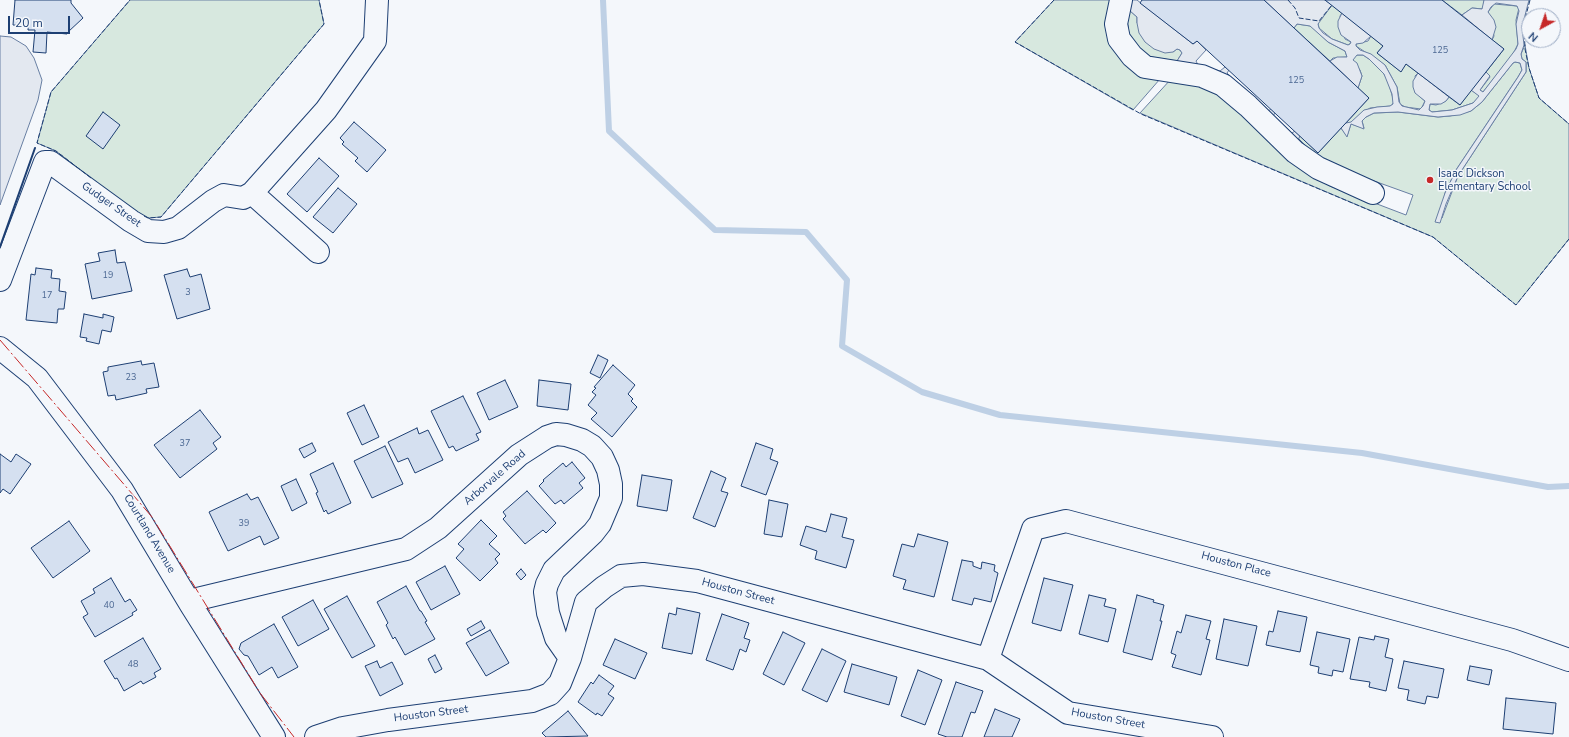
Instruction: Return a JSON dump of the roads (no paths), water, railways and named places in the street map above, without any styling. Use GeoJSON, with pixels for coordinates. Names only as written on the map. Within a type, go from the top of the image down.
{"type":"FeatureCollection","features":[{"type":"Feature","properties":{"kind":"street"},"geometry":{"type":"LineString","coordinates":[[318,252],[252,193],[326,110],[375,41],[377,0]]}},
{"type":"Feature","properties":{"kind":"street"},"geometry":{"type":"LineString","coordinates":[[1121,0],[1116,24],[1119,39],[1132,56],[1144,67],[1202,76],[1222,85],[1248,106],[1296,152],[1318,168],[1373,193]]}},
{"type":"Feature","properties":{"kind":"street","name":"Gudger Street"},"geometry":{"type":"LineString","coordinates":[[0,280],[45,162],[50,162],[131,222],[148,231],[164,232],[178,228],[213,201],[224,195],[243,198],[252,193]]}},
{"type":"Feature","properties":{"kind":"street","name":"Courtland Avenue"},"geometry":{"type":"LineString","coordinates":[[0,348],[37,378],[122,490],[274,737]]}},
{"type":"Feature","properties":{"kind":"street","name":"Arborvale Road"},"geometry":{"type":"LineString","coordinates":[[189,601],[406,549],[438,528],[519,455],[547,437],[556,434],[566,435],[582,440],[592,446],[602,456],[612,484],[611,498],[600,524],[593,533],[554,570],[545,592],[548,613],[556,638],[570,658]]}},
{"type":"Feature","properties":{"kind":"street","name":"Houston Place"},"geometry":{"type":"LineString","coordinates":[[988,659],[1033,529],[1066,521],[1512,640],[1569,660]]}},
{"type":"Feature","properties":{"kind":"street","name":"Houston Street"},"geometry":{"type":"LineString","coordinates":[[316,737],[343,728],[388,720],[532,702],[550,694],[560,683],[570,658],[586,602],[604,587],[621,576],[643,574],[697,581],[988,659],[1068,713],[1212,737]]}},
{"type":"Feature","properties":{"kind":"waterway"},"geometry":{"type":"LineString","coordinates":[[603,0],[609,131],[715,230],[806,232],[847,280],[842,346],[922,392],[1000,415],[1362,453],[1548,487],[1569,486]]}},
{"type":"Feature","properties":{"kind":"place","name":"Isaac Dickson Elementary School"},"geometry":{"type":"Point","coordinates":[1430,180]}}]}
